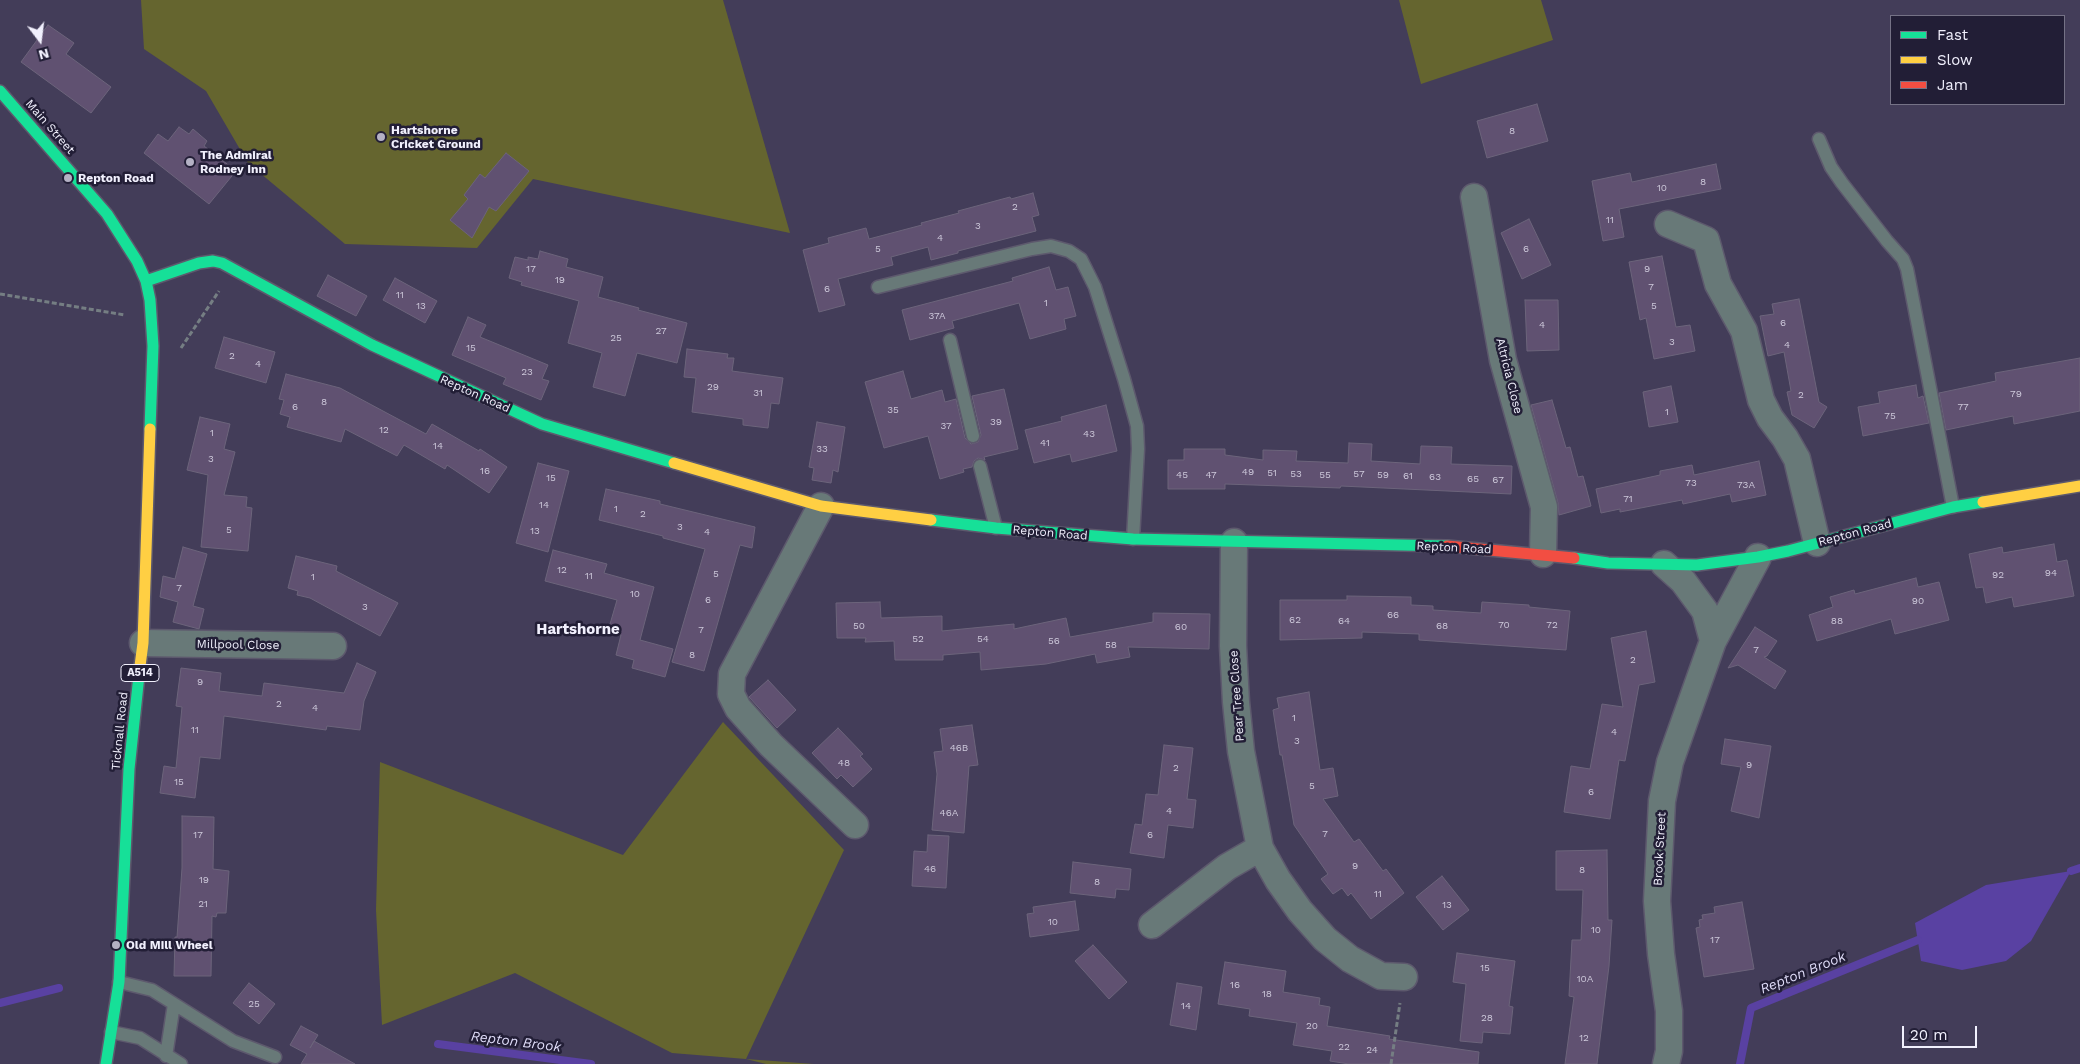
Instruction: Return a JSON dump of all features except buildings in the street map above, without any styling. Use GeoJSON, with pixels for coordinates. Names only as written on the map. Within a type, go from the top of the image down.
{"type":"FeatureCollection","features":[{"type":"Feature","properties":{"kind":"street","name":"Main Street"},"geometry":{"type":"LineString","coordinates":[[0,91],[108,214],[137,261],[146,281]]}},
{"type":"Feature","properties":{"kind":"street","name":"Altricia Close"},"geometry":{"type":"LineString","coordinates":[[1474,197],[1503,360],[1544,507],[1543,554]]}},
{"type":"Feature","properties":{"kind":"street"},"geometry":{"type":"LineString","coordinates":[[1668,224],[1706,240],[1718,284],[1744,331],[1761,400],[1770,418],[1786,438],[1797,459],[1817,543]]}},
{"type":"Feature","properties":{"kind":"street","name":"Repton Road"},"geometry":{"type":"LineString","coordinates":[[146,281],[199,262],[213,261],[233,269],[372,345],[542,424],[821,506],[996,528],[1133,539],[1449,546],[1608,562],[1698,565],[1758,557],[1953,507],[2080,486]]}},
{"type":"Feature","properties":{"kind":"street","name":"Ticknall Road"},"geometry":{"type":"LineString","coordinates":[[106,1064],[119,982],[129,769],[143,643],[153,346],[152,319],[146,281]]}},
{"type":"Feature","properties":{"kind":"street"},"geometry":{"type":"LineString","coordinates":[[821,506],[732,674],[731,694],[738,708],[771,745],[855,825]]}},
{"type":"Feature","properties":{"kind":"street","name":"Pear Tree Close"},"geometry":{"type":"LineString","coordinates":[[1234,542],[1233,646],[1236,702],[1241,751],[1260,848],[1278,880],[1300,911],[1325,939],[1350,959],[1381,976],[1404,977]]}},
{"type":"Feature","properties":{"kind":"street","name":"Brook Street"},"geometry":{"type":"LineString","coordinates":[[1666,1064],[1669,1051],[1669,1011],[1661,954],[1658,901],[1662,801],[1670,762],[1713,641],[1758,557]]}},
{"type":"Feature","properties":{"kind":"street"},"geometry":{"type":"LineString","coordinates":[[1664,564],[1683,581],[1705,611],[1713,641]]}},
{"type":"Feature","properties":{"kind":"street","name":"Millpool Close"},"geometry":{"type":"LineString","coordinates":[[143,643],[333,646]]}},
{"type":"Feature","properties":{"kind":"street"},"geometry":{"type":"LineString","coordinates":[[1152,925],[1227,867],[1260,848]]}},
{"type":"Feature","properties":{"kind":"lane"},"geometry":{"type":"LineString","coordinates":[[1819,139],[1831,167],[1887,241],[1903,259],[1907,269],[1953,507]]}},
{"type":"Feature","properties":{"kind":"lane"},"geometry":{"type":"LineString","coordinates":[[878,287],[1032,248],[1051,246],[1068,250],[1080,259],[1095,287],[1137,426],[1138,449],[1133,539]]}},
{"type":"Feature","properties":{"kind":"lane"},"geometry":{"type":"LineString","coordinates":[[950,340],[973,436]]}},
{"type":"Feature","properties":{"kind":"lane"},"geometry":{"type":"LineString","coordinates":[[980,466],[996,528]]}},
{"type":"Feature","properties":{"kind":"lane"},"geometry":{"type":"LineString","coordinates":[[119,982],[152,990],[233,1041],[275,1057]]}},
{"type":"Feature","properties":{"kind":"lane"},"geometry":{"type":"LineString","coordinates":[[166,1056],[174,1004]]}},
{"type":"Feature","properties":{"kind":"lane"},"geometry":{"type":"LineString","coordinates":[[112,1032],[140,1038],[181,1064]]}},
{"type":"Feature","properties":{"kind":"path"},"geometry":{"type":"LineString","coordinates":[[178,351],[233,269]]}},
{"type":"Feature","properties":{"kind":"path"},"geometry":{"type":"LineString","coordinates":[[0,294],[152,319]]}},
{"type":"Feature","properties":{"kind":"path"},"geometry":{"type":"LineString","coordinates":[[1391,1064],[1404,977]]}},
{"type":"Feature","properties":{"kind":"shaded area"},"geometry":{"type":"Polygon","coordinates":[[[141,0],[723,0],[790,233],[533,179],[477,248],[345,244],[248,163],[206,91],[144,49],[141,0]]]}},
{"type":"Feature","properties":{"kind":"shaded area"},"geometry":{"type":"Polygon","coordinates":[[[1399,0],[1541,0],[1553,40],[1421,84],[1399,0]]]}},
{"type":"Feature","properties":{"kind":"shaded area"},"geometry":{"type":"Polygon","coordinates":[[[723,722],[844,850],[746,1059],[672,1053],[515,973],[382,1025],[376,910],[380,762],[623,855],[723,722]]]}},
{"type":"Feature","properties":{"kind":"shaded area"},"geometry":{"type":"Polygon","coordinates":[[[2071,871],[2031,941],[2006,961],[1962,970],[1921,961],[1915,923],[1986,885],[2071,871]]]}},
{"type":"Feature","properties":{"kind":"shaded area"},"geometry":{"type":"Polygon","coordinates":[[[746,1059],[814,1064],[766,1064],[746,1059]]]}},
{"type":"Feature","properties":{"kind":"waterway","name":"Repton Brook"},"geometry":{"type":"LineString","coordinates":[[2071,871],[2080,868]]}},
{"type":"Feature","properties":{"kind":"waterway","name":"Repton Brook"},"geometry":{"type":"LineString","coordinates":[[1740,1064],[1751,1008],[1918,940]]}},
{"type":"Feature","properties":{"kind":"waterway","name":"Repton Brook"},"geometry":{"type":"LineString","coordinates":[[0,1003],[59,988]]}},
{"type":"Feature","properties":{"kind":"waterway","name":"Repton Brook"},"geometry":{"type":"LineString","coordinates":[[438,1044],[591,1064]]}},
{"type":"Feature","properties":{"kind":"traffic: fast"},"geometry":{"type":"LineString","coordinates":[[0,91],[107,214],[137,261],[146,281],[150,300],[153,346],[150,429]]}},
{"type":"Feature","properties":{"kind":"traffic: fast"},"geometry":{"type":"LineString","coordinates":[[146,281],[199,263],[213,261],[222,263],[372,345],[542,424],[674,463]]}},
{"type":"Feature","properties":{"kind":"traffic: fast"},"geometry":{"type":"LineString","coordinates":[[1574,558],[1608,563],[1697,565],[1758,557],[1788,551],[1953,507],[1983,502]]}},
{"type":"Feature","properties":{"kind":"traffic: fast"},"geometry":{"type":"LineString","coordinates":[[931,520],[996,528],[1133,539],[1447,546]]}},
{"type":"Feature","properties":{"kind":"traffic: fast"},"geometry":{"type":"LineString","coordinates":[[106,1064],[119,982],[129,769],[140,666]]}},
{"type":"Feature","properties":{"kind":"traffic: slow"},"geometry":{"type":"LineString","coordinates":[[140,666],[143,643],[150,429]]}},
{"type":"Feature","properties":{"kind":"traffic: slow"},"geometry":{"type":"LineString","coordinates":[[674,463],[821,506],[931,520]]}},
{"type":"Feature","properties":{"kind":"traffic: slow"},"geometry":{"type":"LineString","coordinates":[[1983,502],[2080,486]]}},
{"type":"Feature","properties":{"kind":"traffic: jam"},"geometry":{"type":"LineString","coordinates":[[1447,546],[1574,558]]}},
{"type":"Feature","properties":{"kind":"place","name":"Hartshorne Cricket Ground"},"geometry":{"type":"Point","coordinates":[381,137]}},
{"type":"Feature","properties":{"kind":"place","name":"The Admiral Rodney Inn"},"geometry":{"type":"Point","coordinates":[190,162]}},
{"type":"Feature","properties":{"kind":"place","name":"Repton Road"},"geometry":{"type":"Point","coordinates":[68,178]}},
{"type":"Feature","properties":{"kind":"place","name":"Old Mill Wheel"},"geometry":{"type":"Point","coordinates":[116,945]}},
{"type":"Feature","properties":{"kind":"district","name":"Hartshorne"},"geometry":{"type":"Point","coordinates":[578,630]}}]}
